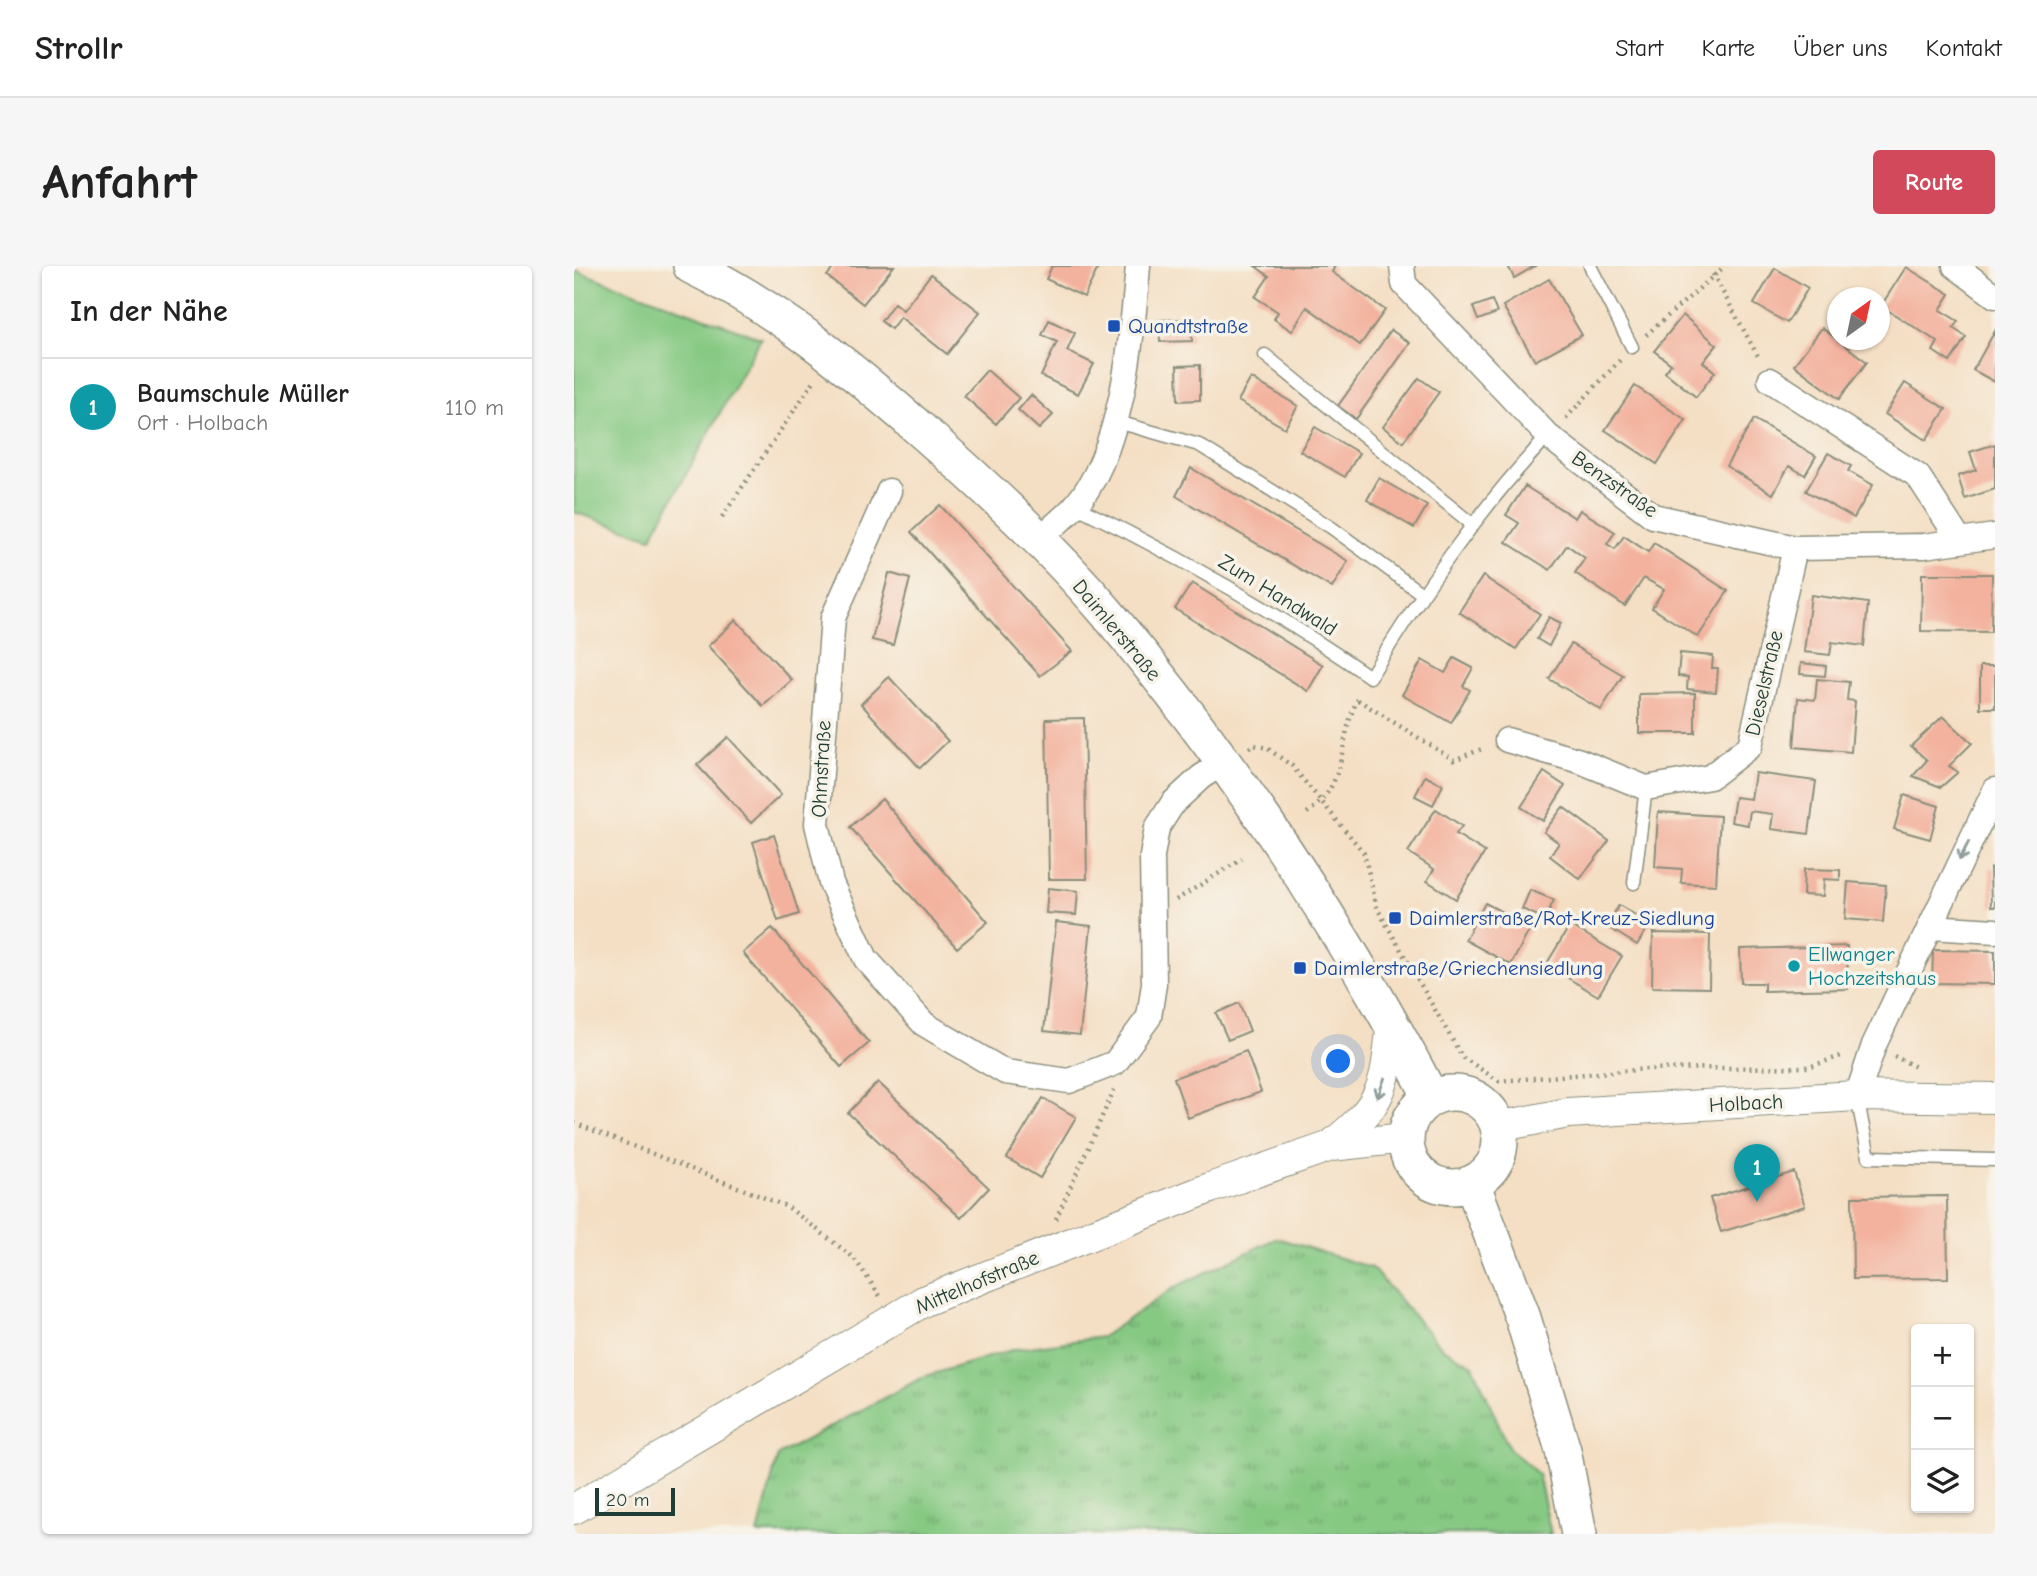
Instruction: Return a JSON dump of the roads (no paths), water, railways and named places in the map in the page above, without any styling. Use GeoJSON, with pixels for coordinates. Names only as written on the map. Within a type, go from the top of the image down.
{"type":"FeatureCollection","features":[{"type":"Feature","properties":{"kind":"main road","name":"Daimlerstraße"},"geometry":{"type":"LineString","coordinates":[[691,266],[719,280],[837,358],[991,492],[1106,612],[1223,763],[1328,914],[1392,1021],[1432,1097]]}},
{"type":"Feature","properties":{"kind":"main road"},"geometry":{"type":"LineString","coordinates":[[1458,1092],[1472,1097],[1485,1105],[1498,1127],[1500,1148],[1494,1163],[1485,1175],[1472,1183],[1456,1187],[1426,1179],[1414,1168],[1407,1154],[1405,1138],[1408,1123],[1416,1109],[1432,1097],[1458,1092]]}},
{"type":"Feature","properties":{"kind":"main road"},"geometry":{"type":"LineString","coordinates":[[1472,1183],[1527,1331],[1563,1450],[1579,1534]]}},
{"type":"Feature","properties":{"kind":"street"},"geometry":{"type":"LineString","coordinates":[[1038,540],[1075,506],[1098,468],[1121,407],[1138,266]]}},
{"type":"Feature","properties":{"kind":"street","name":"Benzstraße"},"geometry":{"type":"LineString","coordinates":[[1402,266],[1404,284],[1548,436],[1653,516],[1795,548],[1924,546],[1995,536]]}},
{"type":"Feature","properties":{"kind":"street"},"geometry":{"type":"LineString","coordinates":[[1955,266],[1995,296]]}},
{"type":"Feature","properties":{"kind":"street"},"geometry":{"type":"LineString","coordinates":[[1770,380],[1918,475],[1960,541]]}},
{"type":"Feature","properties":{"kind":"street","name":"Ohmstraße"},"geometry":{"type":"LineString","coordinates":[[890,491],[833,618],[817,824],[831,883],[866,959],[924,1024],[1005,1072],[1069,1081],[1115,1063],[1149,1017],[1154,984],[1152,856],[1157,828],[1173,803],[1201,777],[1223,763]]}},
{"type":"Feature","properties":{"kind":"street","name":"Dieselstraße"},"geometry":{"type":"LineString","coordinates":[[1646,788],[1710,777],[1750,746],[1795,548]]}},
{"type":"Feature","properties":{"kind":"street"},"geometry":{"type":"LineString","coordinates":[[1507,740],[1580,761],[1646,788]]}},
{"type":"Feature","properties":{"kind":"street"},"geometry":{"type":"LineString","coordinates":[[1857,1096],[1874,1045],[1995,790]]}},
{"type":"Feature","properties":{"kind":"street"},"geometry":{"type":"LineString","coordinates":[[1930,927],[1995,931]]}},
{"type":"Feature","properties":{"kind":"street","name":"Mittelhofstraße"},"geometry":{"type":"LineString","coordinates":[[1331,1146],[1363,1120],[1377,1100],[1385,1081],[1392,1021]]}},
{"type":"Feature","properties":{"kind":"street","name":"Holbach"},"geometry":{"type":"LineString","coordinates":[[1498,1127],[1568,1113],[1857,1096],[1995,1098]]}},
{"type":"Feature","properties":{"kind":"street","name":"Mittelhofstraße"},"geometry":{"type":"LineString","coordinates":[[574,1509],[924,1301],[1210,1188],[1331,1146],[1405,1138]]}},
{"type":"Feature","properties":{"kind":"lane"},"geometry":{"type":"LineString","coordinates":[[1590,266],[1632,347]]}},
{"type":"Feature","properties":{"kind":"lane"},"geometry":{"type":"LineString","coordinates":[[1265,355],[1473,525]]}},
{"type":"Feature","properties":{"kind":"lane"},"geometry":{"type":"LineString","coordinates":[[1114,421],[1199,445],[1332,528],[1422,594],[1508,479],[1548,436]]}},
{"type":"Feature","properties":{"kind":"lane","name":"Zum Handwald"},"geometry":{"type":"LineString","coordinates":[[1075,506],[1182,559],[1264,607],[1370,677],[1422,594]]}},
{"type":"Feature","properties":{"kind":"lane"},"geometry":{"type":"LineString","coordinates":[[1634,883],[1646,788]]}},
{"type":"Feature","properties":{"kind":"lane"},"geometry":{"type":"LineString","coordinates":[[1857,1096],[1869,1157],[1995,1160]]}},
{"type":"Feature","properties":{"kind":"place","name":"Quandtstraße"},"geometry":{"type":"Point","coordinates":[1114,326]}},
{"type":"Feature","properties":{"kind":"place","name":"Daimlerstraße/Rot-Kreuz-Siedlung"},"geometry":{"type":"Point","coordinates":[1395,918]}},
{"type":"Feature","properties":{"kind":"place","name":"Ellwanger Hochzeitshaus"},"geometry":{"type":"Point","coordinates":[1794,966]}},
{"type":"Feature","properties":{"kind":"place","name":"Daimlerstraße/Griechensiedlung"},"geometry":{"type":"Point","coordinates":[1300,968]}},
{"type":"Feature","properties":{"kind":"place","name":"Baumschule Müller"},"geometry":{"type":"Point","coordinates":[1757,1202]}}]}
